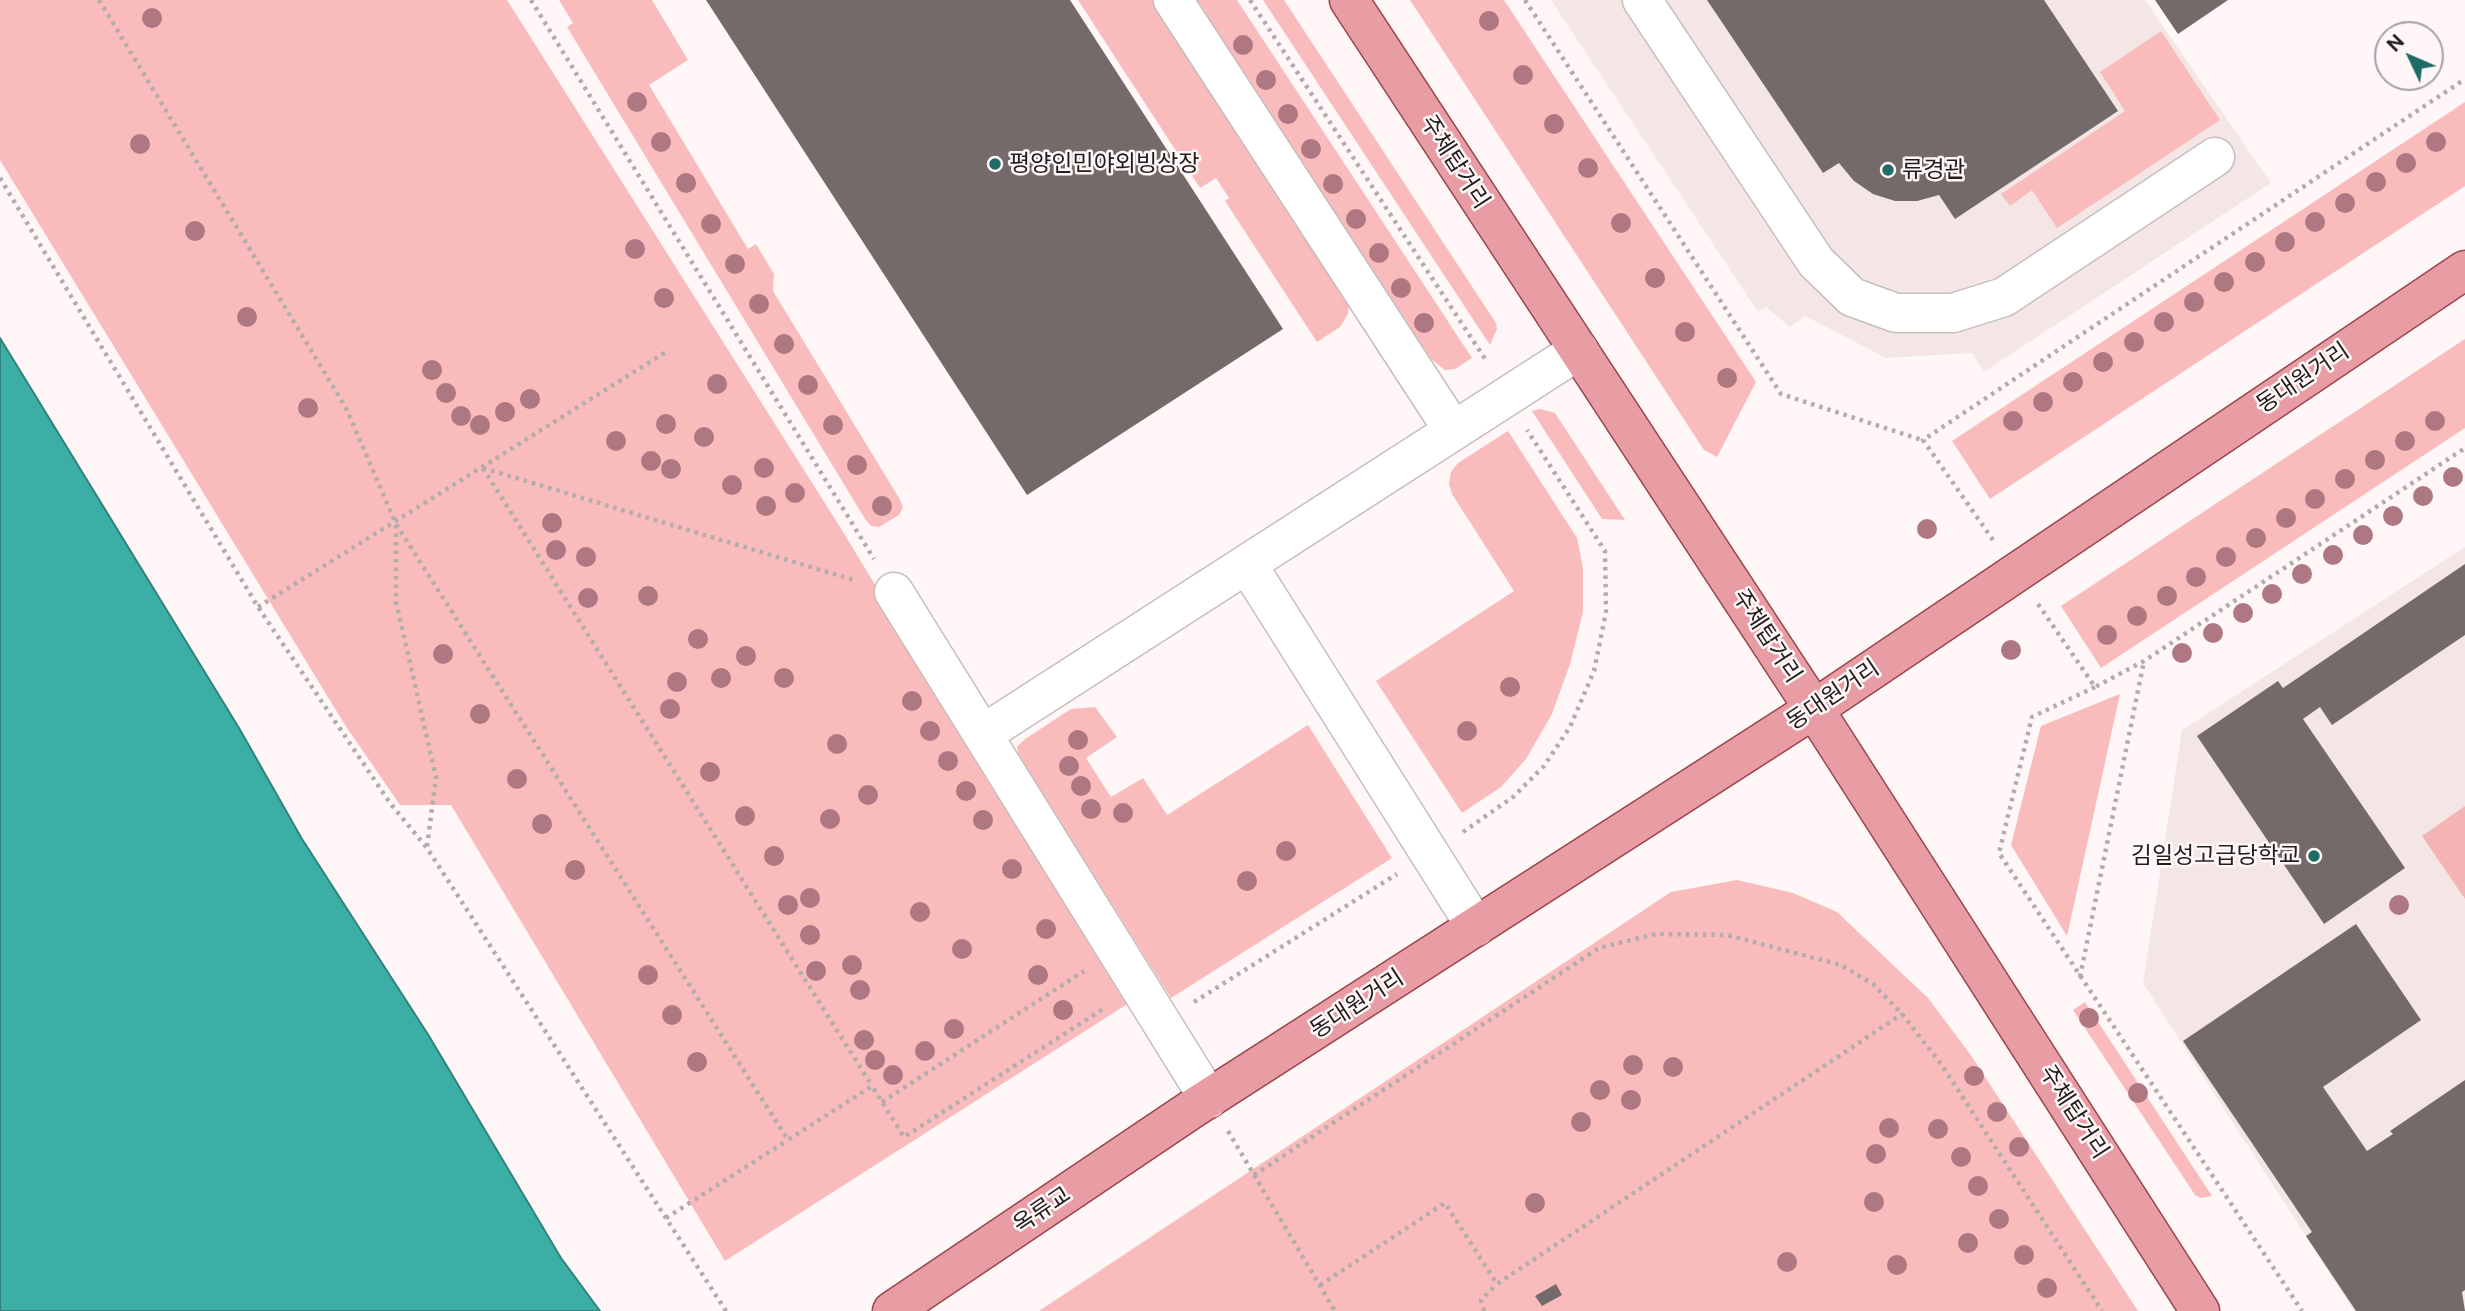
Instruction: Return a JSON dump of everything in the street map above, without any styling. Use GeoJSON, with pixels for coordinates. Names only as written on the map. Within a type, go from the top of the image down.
{"type":"FeatureCollection","features":[{"type":"Feature","properties":{"kind":"main road","name":"주체탑거리"},"geometry":{"type":"LineString","coordinates":[[1349,0],[1814,709],[2200,1311]]}},
{"type":"Feature","properties":{"kind":"main road","name":"동대원거리"},"geometry":{"type":"LineString","coordinates":[[1201,1104],[1814,709],[2465,270]]}},
{"type":"Feature","properties":{"kind":"main road","name":"옥류교"},"geometry":{"type":"LineString","coordinates":[[892,1311],[1201,1104]]}},
{"type":"Feature","properties":{"kind":"lane"},"geometry":{"type":"LineString","coordinates":[[1173,0],[1453,430]]}},
{"type":"Feature","properties":{"kind":"lane"},"geometry":{"type":"LineString","coordinates":[[1642,0],[1816,262],[1852,298],[1896,313],[1953,313],[2004,297],[2215,156]]}},
{"type":"Feature","properties":{"kind":"lane"},"geometry":{"type":"LineString","coordinates":[[984,734],[1579,350]]}},
{"type":"Feature","properties":{"kind":"lane"},"geometry":{"type":"LineString","coordinates":[[1247,564],[1476,926]]}},
{"type":"Feature","properties":{"kind":"lane"},"geometry":{"type":"LineString","coordinates":[[894,592],[1140,985],[1162,1022],[1201,1104]]}},
{"type":"Feature","properties":{"kind":"path"},"geometry":{"type":"LineString","coordinates":[[99,0],[345,408],[396,524],[788,1140]]}},
{"type":"Feature","properties":{"kind":"path"},"geometry":{"type":"LineString","coordinates":[[531,0],[894,592]]}},
{"type":"Feature","properties":{"kind":"path"},"geometry":{"type":"LineString","coordinates":[[1162,1022],[1430,853],[1513,797],[1544,766],[1570,727],[1594,671],[1606,612],[1605,551],[1250,0]]}},
{"type":"Feature","properties":{"kind":"path"},"geometry":{"type":"LineString","coordinates":[[1525,0],[1781,394],[1923,440]]}},
{"type":"Feature","properties":{"kind":"path"},"geometry":{"type":"LineString","coordinates":[[0,178],[258,607],[390,803],[427,848],[726,1311]]}},
{"type":"Feature","properties":{"kind":"path"},"geometry":{"type":"LineString","coordinates":[[258,607],[396,524],[666,352]]}},
{"type":"Feature","properties":{"kind":"path"},"geometry":{"type":"LineString","coordinates":[[482,468],[894,592]]}},
{"type":"Feature","properties":{"kind":"path"},"geometry":{"type":"LineString","coordinates":[[482,468],[904,1137],[1140,985]]}},
{"type":"Feature","properties":{"kind":"path"},"geometry":{"type":"LineString","coordinates":[[396,524],[396,603],[436,777],[427,848]]}},
{"type":"Feature","properties":{"kind":"path"},"geometry":{"type":"LineString","coordinates":[[2080,978],[2144,661]]}},
{"type":"Feature","properties":{"kind":"path"},"geometry":{"type":"LineString","coordinates":[[2095,687],[2032,717],[1999,853],[2302,1311]]}},
{"type":"Feature","properties":{"kind":"path"},"geometry":{"type":"LineString","coordinates":[[1254,1175],[1599,948],[1656,934],[1727,935],[1841,965],[1873,984],[1902,1014],[1941,1064],[2102,1311]]}},
{"type":"Feature","properties":{"kind":"path"},"geometry":{"type":"LineString","coordinates":[[882,1102],[1118,950]]}},
{"type":"Feature","properties":{"kind":"path"},"geometry":{"type":"LineString","coordinates":[[1484,1311],[1481,1300],[1497,1284],[1902,1014]]}},
{"type":"Feature","properties":{"kind":"path"},"geometry":{"type":"LineString","coordinates":[[666,1218],[872,1086]]}},
{"type":"Feature","properties":{"kind":"path"},"geometry":{"type":"LineString","coordinates":[[1201,1104],[1254,1175],[1335,1311]]}},
{"type":"Feature","properties":{"kind":"path"},"geometry":{"type":"LineString","coordinates":[[1320,1285],[1445,1203],[1497,1284]]}},
{"type":"Feature","properties":{"kind":"shaded area"},"geometry":{"type":"Polygon","coordinates":[[[0,0],[507,0],[840,527],[1129,1003],[725,1261],[451,805],[400,805],[345,725],[0,160],[0,0]]]}},
{"type":"Feature","properties":{"kind":"shaded area"},"geometry":{"type":"Polygon","coordinates":[[[559,0],[652,0],[688,60],[649,85],[748,249],[756,244],[774,274],[773,291],[899,498],[903,507],[899,515],[879,527],[871,526],[865,519],[567,27],[573,23],[559,0]]]}},
{"type":"Feature","properties":{"kind":"shaded area"},"geometry":{"type":"Polygon","coordinates":[[[1078,0],[1157,0],[1349,301],[1348,314],[1340,327],[1317,342],[1225,201],[1229,198],[1216,178],[1200,188],[1078,0]]]}},
{"type":"Feature","properties":{"kind":"shaded area"},"geometry":{"type":"Polygon","coordinates":[[[1194,0],[1237,0],[1472,358],[1455,369],[1445,370],[1431,359],[1194,0]]]}},
{"type":"Feature","properties":{"kind":"shaded area"},"geometry":{"type":"Polygon","coordinates":[[[1263,0],[1284,0],[1496,323],[1497,329],[1490,345],[1263,0]]]}},
{"type":"Feature","properties":{"kind":"shaded area"},"geometry":{"type":"Polygon","coordinates":[[[1410,0],[1504,0],[1756,382],[1717,457],[1704,450],[1410,0]]]}},
{"type":"Feature","properties":{"kind":"shaded area"},"geometry":{"type":"Polygon","coordinates":[[[1551,0],[2145,0],[2271,183],[1984,372],[1972,353],[1886,358],[1805,316],[1790,327],[1766,307],[1758,312],[1551,0]]]}},
{"type":"Feature","properties":{"kind":"shaded area"},"geometry":{"type":"Polygon","coordinates":[[[2161,31],[2220,120],[2057,228],[2032,190],[2010,206],[2001,194],[2125,111],[2100,72],[2161,31]]]}},
{"type":"Feature","properties":{"kind":"shaded area"},"geometry":{"type":"Polygon","coordinates":[[[2465,102],[2465,186],[1990,499],[1952,441],[2465,102]]]}},
{"type":"Feature","properties":{"kind":"shaded area"},"geometry":{"type":"Polygon","coordinates":[[[2465,339],[2465,428],[2101,668],[2061,606],[2465,339]]]}},
{"type":"Feature","properties":{"kind":"shaded area"},"geometry":{"type":"Polygon","coordinates":[[[1540,409],[1555,413],[1625,520],[1602,519],[1532,411],[1540,409]]]}},
{"type":"Feature","properties":{"kind":"shaded area"},"geometry":{"type":"Polygon","coordinates":[[[1508,431],[1577,538],[1583,568],[1583,612],[1570,664],[1552,714],[1526,759],[1501,787],[1462,813],[1376,681],[1514,591],[1452,494],[1449,484],[1451,472],[1458,463],[1508,431]]]}},
{"type":"Feature","properties":{"kind":"shaded area","name":"김일성고급당학교"},"geometry":{"type":"Polygon","coordinates":[[[2465,547],[2465,1311],[2354,1311],[2143,983],[2182,730],[2465,547]]]}},
{"type":"Feature","properties":{"kind":"shaded area"},"geometry":{"type":"Polygon","coordinates":[[[2120,694],[2067,936],[2011,845],[2041,726],[2120,694]]]}},
{"type":"Feature","properties":{"kind":"shaded area"},"geometry":{"type":"Polygon","coordinates":[[[1095,707],[1117,737],[1086,758],[1111,797],[1143,778],[1167,815],[1308,725],[1392,858],[1171,998],[1019,757],[1017,747],[1025,739],[1071,709],[1095,707]]]}},
{"type":"Feature","properties":{"kind":"shaded area"},"geometry":{"type":"Polygon","coordinates":[[[2465,806],[2465,899],[2422,836],[2465,806]]]}},
{"type":"Feature","properties":{"kind":"shaded area"},"geometry":{"type":"Polygon","coordinates":[[[1737,880],[1793,893],[1837,912],[1928,998],[1970,1054],[2138,1311],[1039,1311],[1671,892],[1737,880]]]}},
{"type":"Feature","properties":{"kind":"shaded area"},"geometry":{"type":"Polygon","coordinates":[[[2085,1002],[2212,1196],[2201,1198],[2195,1195],[2073,1010],[2085,1002]]]}},
{"type":"Feature","properties":{"kind":"water"},"geometry":{"type":"Polygon","coordinates":[[[0,338],[239,728],[302,839],[429,1036],[561,1258],[600,1311],[0,1311],[0,338]]]}},
{"type":"Feature","properties":{"kind":"building","name":"평양인민야외빙상장"},"geometry":{"type":"Polygon","coordinates":[[[706,0],[1070,0],[1283,329],[1027,495],[706,0]]]}},
{"type":"Feature","properties":{"kind":"building"},"geometry":{"type":"Polygon","coordinates":[[[1707,0],[2044,0],[2118,111],[1955,219],[1939,195],[1917,201],[1895,201],[1873,194],[1854,181],[1839,163],[1823,173],[1707,0]]]}},
{"type":"Feature","properties":{"kind":"building"},"geometry":{"type":"Polygon","coordinates":[[[2155,0],[2228,0],[2178,34],[2155,0]]]}},
{"type":"Feature","properties":{"kind":"building"},"geometry":{"type":"Polygon","coordinates":[[[2465,564],[2465,635],[2332,725],[2320,707],[2303,719],[2405,868],[2324,924],[2197,736],[2278,681],[2283,688],[2465,564]]]}},
{"type":"Feature","properties":{"kind":"building"},"geometry":{"type":"Polygon","coordinates":[[[2356,924],[2421,1020],[2323,1087],[2367,1151],[2393,1134],[2390,1131],[2465,1080],[2465,1290],[2462,1292],[2465,1311],[2356,1311],[2306,1236],[2312,1232],[2183,1041],[2356,924]]]}},
{"type":"Feature","properties":{"kind":"building"},"geometry":{"type":"Polygon","coordinates":[[[1556,1284],[1562,1295],[1542,1306],[1535,1296],[1556,1284]]]}},
{"type":"Feature","properties":{"kind":"place","name":"평양인민야외빙상장"},"geometry":{"type":"Point","coordinates":[995,164]}},
{"type":"Feature","properties":{"kind":"place","name":"류경관"},"geometry":{"type":"Point","coordinates":[1888,170]}},
{"type":"Feature","properties":{"kind":"place","name":"김일성고급당학교"},"geometry":{"type":"Point","coordinates":[2314,856]}}]}
